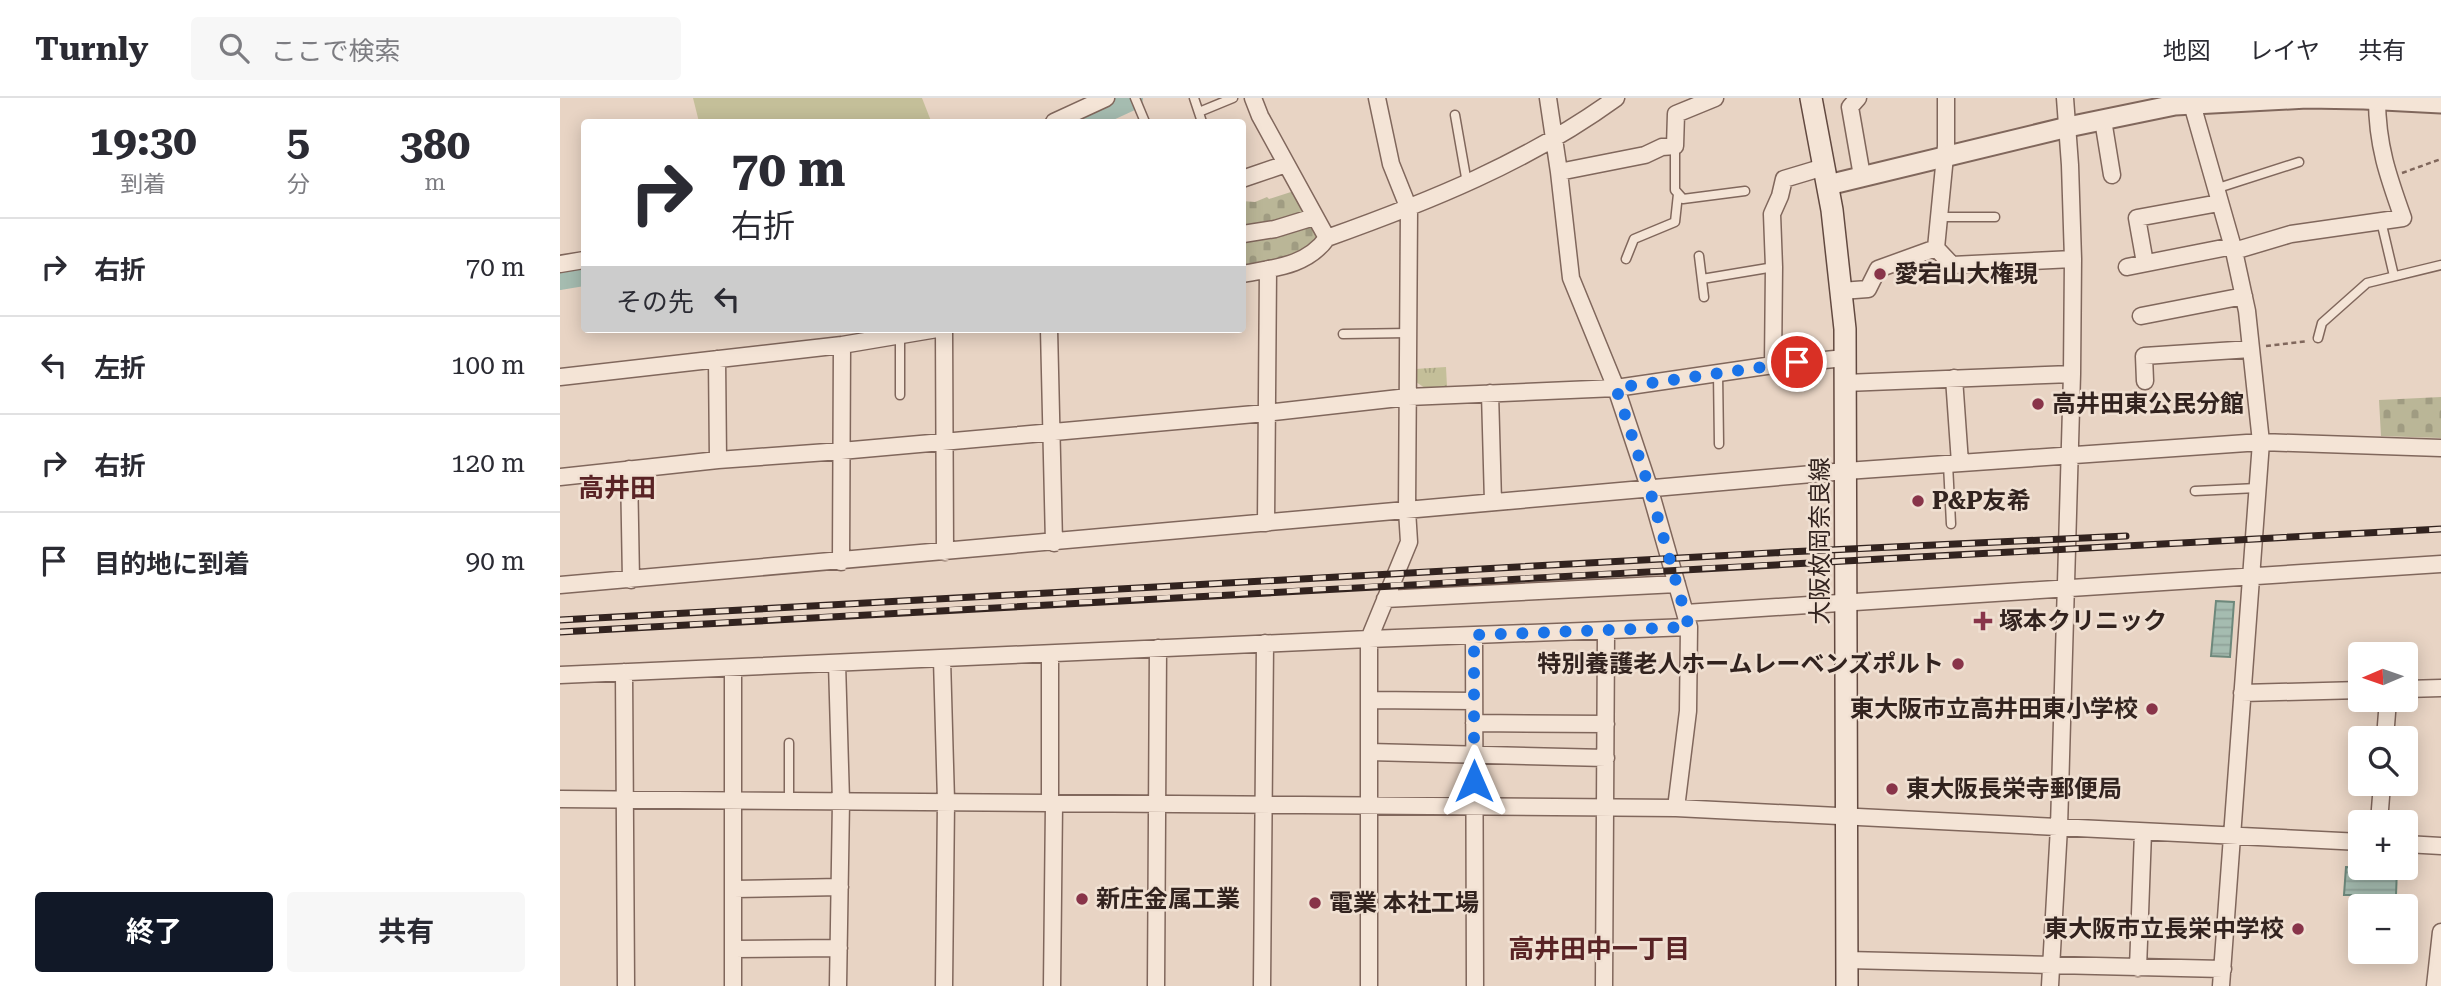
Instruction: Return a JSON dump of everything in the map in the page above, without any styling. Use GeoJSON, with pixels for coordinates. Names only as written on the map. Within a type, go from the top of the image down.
{"type":"FeatureCollection","features":[{"type":"Feature","properties":{"kind":"main road","name":"大阪枚岡奈良線"},"geometry":{"type":"LineString","coordinates":[[1811,98],[1826,176],[1841,291],[1845,358],[1847,986]]}},
{"type":"Feature","properties":{"kind":"street"},"geometry":{"type":"LineString","coordinates":[[1087,116],[1106,98]]}},
{"type":"Feature","properties":{"kind":"street"},"geometry":{"type":"LineString","coordinates":[[1253,98],[1327,238]]}},
{"type":"Feature","properties":{"kind":"street"},"geometry":{"type":"LineString","coordinates":[[1369,986],[1369,639],[1409,542],[1409,209],[1391,164],[1377,98]]}},
{"type":"Feature","properties":{"kind":"street"},"geometry":{"type":"LineString","coordinates":[[1548,98],[1571,278],[1616,388],[1649,487],[1687,620],[1688,711],[1676,807]]}},
{"type":"Feature","properties":{"kind":"street"},"geometry":{"type":"LineString","coordinates":[[1246,273],[1306,259],[1319,249],[1327,238],[1409,209],[1505,166],[1584,122],[1616,98]]}},
{"type":"Feature","properties":{"kind":"street"},"geometry":{"type":"LineString","coordinates":[[1559,172],[1645,155],[1662,147],[1675,146],[1676,114],[1716,98]]}},
{"type":"Feature","properties":{"kind":"street"},"geometry":{"type":"LineString","coordinates":[[1858,98],[1850,107],[1863,176]]}},
{"type":"Feature","properties":{"kind":"street"},"geometry":{"type":"LineString","coordinates":[[1946,98],[1945,157],[1936,248],[1952,265],[2073,259]]}},
{"type":"Feature","properties":{"kind":"street"},"geometry":{"type":"LineString","coordinates":[[2050,986],[2059,827],[2072,374],[2073,259],[2065,98]]}},
{"type":"Feature","properties":{"kind":"street"},"geometry":{"type":"LineString","coordinates":[[1773,365],[1772,214],[1784,179],[1863,176],[2068,127],[2187,102],[2306,98],[2441,103]]}},
{"type":"Feature","properties":{"kind":"street"},"geometry":{"type":"LineString","coordinates":[[2127,267],[2233,249],[2291,234],[2403,218],[2389,178],[2368,99]]}},
{"type":"Feature","properties":{"kind":"street"},"geometry":{"type":"LineString","coordinates":[[1847,960],[2138,968],[2222,978],[2261,442],[2244,296],[2233,249],[2187,102]]}},
{"type":"Feature","properties":{"kind":"street"},"geometry":{"type":"LineString","coordinates":[[2103,120],[2112,175]]}},
{"type":"Feature","properties":{"kind":"street"},"geometry":{"type":"LineString","coordinates":[[1246,178],[1286,164]]}},
{"type":"Feature","properties":{"kind":"street"},"geometry":{"type":"LineString","coordinates":[[2145,263],[2137,218],[2217,196]]}},
{"type":"Feature","properties":{"kind":"street"},"geometry":{"type":"LineString","coordinates":[[1246,234],[1275,229],[1314,217]]}},
{"type":"Feature","properties":{"kind":"street"},"geometry":{"type":"LineString","coordinates":[[1841,291],[1868,289],[1878,269],[1936,248]]}},
{"type":"Feature","properties":{"kind":"street"},"geometry":{"type":"LineString","coordinates":[[560,264],[581,260]]}},
{"type":"Feature","properties":{"kind":"street"},"geometry":{"type":"LineString","coordinates":[[1266,523],[1268,269]]}},
{"type":"Feature","properties":{"kind":"street"},"geometry":{"type":"LineString","coordinates":[[2141,316],[2244,296]]}},
{"type":"Feature","properties":{"kind":"street"},"geometry":{"type":"LineString","coordinates":[[828,333],[836,345],[841,452],[841,562]]}},
{"type":"Feature","properties":{"kind":"street"},"geometry":{"type":"LineString","coordinates":[[560,377],[918,333]]}},
{"type":"Feature","properties":{"kind":"street"},"geometry":{"type":"LineString","coordinates":[[944,333],[945,552]]}},
{"type":"Feature","properties":{"kind":"street"},"geometry":{"type":"LineString","coordinates":[[1049,333],[1054,542]]}},
{"type":"Feature","properties":{"kind":"street"},"geometry":{"type":"LineString","coordinates":[[2145,381],[2144,356],[2250,348]]}},
{"type":"Feature","properties":{"kind":"street"},"geometry":{"type":"LineString","coordinates":[[560,477],[719,460],[841,452],[1266,413],[1408,397],[1616,388],[1773,365],[1845,358]]}},
{"type":"Feature","properties":{"kind":"street"},"geometry":{"type":"LineString","coordinates":[[717,359],[719,460]]}},
{"type":"Feature","properties":{"kind":"street"},"geometry":{"type":"LineString","coordinates":[[1845,383],[2072,374]]}},
{"type":"Feature","properties":{"kind":"street"},"geometry":{"type":"LineString","coordinates":[[1954,378],[1954,464]]}},
{"type":"Feature","properties":{"kind":"street"},"geometry":{"type":"LineString","coordinates":[[1490,393],[1493,502]]}},
{"type":"Feature","properties":{"kind":"street"},"geometry":{"type":"LineString","coordinates":[[560,585],[1846,471],[2261,442],[2441,448]]}},
{"type":"Feature","properties":{"kind":"street"},"geometry":{"type":"LineString","coordinates":[[629,469],[631,580]]}},
{"type":"Feature","properties":{"kind":"street"},"geometry":{"type":"LineString","coordinates":[[560,675],[1265,643],[1606,631],[1845,602],[2441,564]]}},
{"type":"Feature","properties":{"kind":"street"},"geometry":{"type":"LineString","coordinates":[[1385,599],[1677,584]]}},
{"type":"Feature","properties":{"kind":"street"},"geometry":{"type":"LineString","coordinates":[[1604,986],[1606,631]]}},
{"type":"Feature","properties":{"kind":"street"},"geometry":{"type":"LineString","coordinates":[[1474,635],[1475,986]]}},
{"type":"Feature","properties":{"kind":"street"},"geometry":{"type":"LineString","coordinates":[[1262,986],[1265,643]]}},
{"type":"Feature","properties":{"kind":"street"},"geometry":{"type":"LineString","coordinates":[[1156,986],[1158,648]]}},
{"type":"Feature","properties":{"kind":"street"},"geometry":{"type":"LineString","coordinates":[[1049,654],[1052,986]]}},
{"type":"Feature","properties":{"kind":"street"},"geometry":{"type":"LineString","coordinates":[[943,659],[946,802],[944,986]]}},
{"type":"Feature","properties":{"kind":"street"},"geometry":{"type":"LineString","coordinates":[[837,663],[841,801],[838,986]]}},
{"type":"Feature","properties":{"kind":"street"},"geometry":{"type":"LineString","coordinates":[[733,668],[733,986]]}},
{"type":"Feature","properties":{"kind":"street"},"geometry":{"type":"LineString","coordinates":[[624,672],[626,986]]}},
{"type":"Feature","properties":{"kind":"street"},"geometry":{"type":"LineString","coordinates":[[2418,688],[2441,688]]}},
{"type":"Feature","properties":{"kind":"street"},"geometry":{"type":"LineString","coordinates":[[2242,693],[2348,690]]}},
{"type":"Feature","properties":{"kind":"street"},"geometry":{"type":"LineString","coordinates":[[1369,700],[1474,701]]}},
{"type":"Feature","properties":{"kind":"street"},"geometry":{"type":"LineString","coordinates":[[1474,723],[1605,724]]}},
{"type":"Feature","properties":{"kind":"street"},"geometry":{"type":"LineString","coordinates":[[1369,752],[1605,758]]}},
{"type":"Feature","properties":{"kind":"street"},"geometry":{"type":"LineString","coordinates":[[560,799],[1676,807],[2348,841]]}},
{"type":"Feature","properties":{"kind":"street"},"geometry":{"type":"LineString","coordinates":[[2138,968],[2143,832]]}},
{"type":"Feature","properties":{"kind":"street"},"geometry":{"type":"LineString","coordinates":[[2418,845],[2441,846]]}},
{"type":"Feature","properties":{"kind":"street"},"geometry":{"type":"LineString","coordinates":[[734,889],[840,887]]}},
{"type":"Feature","properties":{"kind":"street"},"geometry":{"type":"LineString","coordinates":[[2437,980],[2441,932]]}},
{"type":"Feature","properties":{"kind":"street"},"geometry":{"type":"LineString","coordinates":[[734,949],[839,948]]}},
{"type":"Feature","properties":{"kind":"lane"},"geometry":{"type":"LineString","coordinates":[[1194,98],[1201,119]]}},
{"type":"Feature","properties":{"kind":"lane"},"geometry":{"type":"LineString","coordinates":[[1199,112],[1233,98]]}},
{"type":"Feature","properties":{"kind":"lane"},"geometry":{"type":"LineString","coordinates":[[1137,101],[1144,119]]}},
{"type":"Feature","properties":{"kind":"lane"},"geometry":{"type":"LineString","coordinates":[[1455,115],[1467,183]]}},
{"type":"Feature","properties":{"kind":"lane"},"geometry":{"type":"LineString","coordinates":[[1675,146],[1675,190],[1683,199],[1745,191]]}},
{"type":"Feature","properties":{"kind":"lane"},"geometry":{"type":"LineString","coordinates":[[2217,196],[2299,162]]}},
{"type":"Feature","properties":{"kind":"lane"},"geometry":{"type":"LineString","coordinates":[[1626,259],[1634,239],[1675,222],[1678,194]]}},
{"type":"Feature","properties":{"kind":"lane"},"geometry":{"type":"LineString","coordinates":[[1939,217],[1995,217]]}},
{"type":"Feature","properties":{"kind":"lane"},"geometry":{"type":"LineString","coordinates":[[2381,221],[2394,276]]}},
{"type":"Feature","properties":{"kind":"lane"},"geometry":{"type":"LineString","coordinates":[[1699,257],[1704,297]]}},
{"type":"Feature","properties":{"kind":"lane"},"geometry":{"type":"LineString","coordinates":[[2318,338],[2322,323],[2367,283],[2441,265]]}},
{"type":"Feature","properties":{"kind":"lane"},"geometry":{"type":"LineString","coordinates":[[1702,278],[1774,267]]}},
{"type":"Feature","properties":{"kind":"lane"},"geometry":{"type":"LineString","coordinates":[[1343,334],[1408,333]]}},
{"type":"Feature","properties":{"kind":"lane"},"geometry":{"type":"LineString","coordinates":[[900,337],[900,395]]}},
{"type":"Feature","properties":{"kind":"lane"},"geometry":{"type":"LineString","coordinates":[[1718,373],[1719,444]]}},
{"type":"Feature","properties":{"kind":"lane"},"geometry":{"type":"LineString","coordinates":[[1951,524],[1954,464]]}},
{"type":"Feature","properties":{"kind":"lane"},"geometry":{"type":"LineString","coordinates":[[2195,491],[2257,488]]}},
{"type":"Feature","properties":{"kind":"lane"},"geometry":{"type":"LineString","coordinates":[[789,743],[789,801]]}},
{"type":"Feature","properties":{"kind":"path"},"geometry":{"type":"LineString","coordinates":[[2389,178],[2441,159]]}},
{"type":"Feature","properties":{"kind":"path"},"geometry":{"type":"LineString","coordinates":[[2250,348],[2318,338]]}},
{"type":"Feature","properties":{"kind":"green space"},"geometry":{"type":"Polygon","coordinates":[[[693,98],[922,98],[930,119],[698,119],[693,98]]]}},
{"type":"Feature","properties":{"kind":"green space"},"geometry":{"type":"Polygon","coordinates":[[[1294,191],[1319,237],[1304,252],[1246,268],[1246,201],[1255,202],[1267,197],[1269,199],[1294,191]]]}},
{"type":"Feature","properties":{"kind":"green space"},"geometry":{"type":"Polygon","coordinates":[[[1446,367],[1447,387],[1425,388],[1416,382],[1415,369],[1446,367]]]}},
{"type":"Feature","properties":{"kind":"green space"},"geometry":{"type":"Polygon","coordinates":[[[2441,397],[2441,438],[2381,436],[2379,400],[2441,397]]]}},
{"type":"Feature","properties":{"kind":"shaded area"},"geometry":{"type":"Polygon","coordinates":[[[2216,601],[2234,602],[2230,657],[2211,656],[2216,601]]]}},
{"type":"Feature","properties":{"kind":"shaded area"},"geometry":{"type":"Polygon","coordinates":[[[2346,867],[2348,880],[2397,880],[2396,894],[2344,895],[2346,867]]]}},
{"type":"Feature","properties":{"kind":"waterway"},"geometry":{"type":"LineString","coordinates":[[1084,119],[1130,98]]}},
{"type":"Feature","properties":{"kind":"waterway"},"geometry":{"type":"LineString","coordinates":[[560,277],[581,274]]}},
{"type":"Feature","properties":{"kind":"railway"},"geometry":{"type":"LineString","coordinates":[[560,632],[2441,529]]}},
{"type":"Feature","properties":{"kind":"railway"},"geometry":{"type":"LineString","coordinates":[[560,620],[1787,552],[2126,536]]}},
{"type":"Feature","properties":{"kind":"place","name":"愛宕山大権現"},"geometry":{"type":"Point","coordinates":[1880,274]}},
{"type":"Feature","properties":{"kind":"place","name":"高井田東公民分館"},"geometry":{"type":"Point","coordinates":[2038,404]}},
{"type":"Feature","properties":{"kind":"place","name":"P&P友希"},"geometry":{"type":"Point","coordinates":[1918,501]}},
{"type":"Feature","properties":{"kind":"place","name":"塚本クリニック"},"geometry":{"type":"Point","coordinates":[1983,621]}},
{"type":"Feature","properties":{"kind":"place","name":"特別養護老人ホームレーベンズポルト"},"geometry":{"type":"Point","coordinates":[1958,664]}},
{"type":"Feature","properties":{"kind":"place","name":"東大阪市立高井田東小学校"},"geometry":{"type":"Point","coordinates":[2152,709]}},
{"type":"Feature","properties":{"kind":"place","name":"東大阪長栄寺郵便局"},"geometry":{"type":"Point","coordinates":[1892,789]}},
{"type":"Feature","properties":{"kind":"place","name":"新庄金属工業"},"geometry":{"type":"Point","coordinates":[1082,899]}},
{"type":"Feature","properties":{"kind":"place","name":"電業 本社工場"},"geometry":{"type":"Point","coordinates":[1315,903]}},
{"type":"Feature","properties":{"kind":"place","name":"東大阪市立長栄中学校"},"geometry":{"type":"Point","coordinates":[2298,929]}},
{"type":"Feature","properties":{"kind":"district","name":"高井田"},"geometry":{"type":"Point","coordinates":[617,488]}},
{"type":"Feature","properties":{"kind":"district","name":"高井田中一丁目"},"geometry":{"type":"Point","coordinates":[1599,949]}},
{"type":"Feature","properties":{"kind":"route"},"geometry":{"type":"LineString","coordinates":[[1474,781],[1474,635],[1689,627],[1649,487],[1616,388],[1797,362]]}}]}
